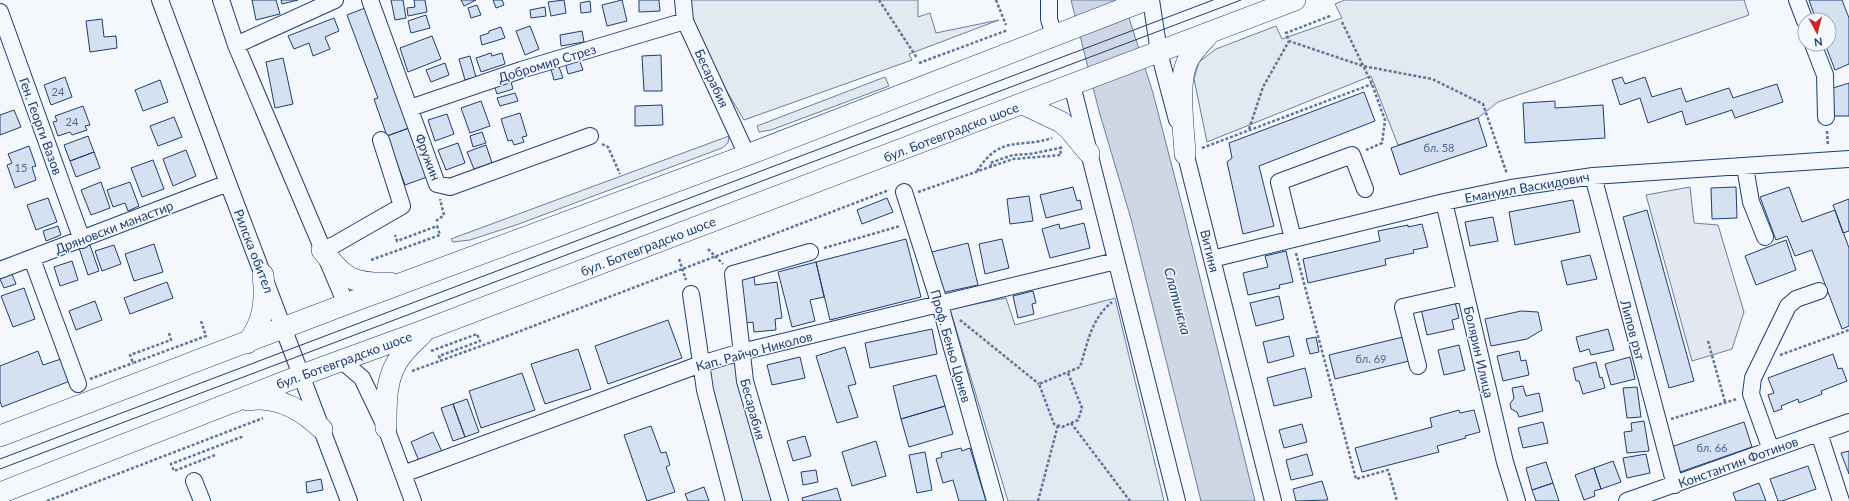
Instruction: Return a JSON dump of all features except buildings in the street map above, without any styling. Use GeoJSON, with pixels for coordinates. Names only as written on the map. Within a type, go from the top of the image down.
{"type":"FeatureCollection","features":[{"type":"Feature","properties":{"kind":"main road"},"geometry":{"type":"LineString","coordinates":[[0,436],[284,329],[346,304],[747,155],[1146,0]]}},
{"type":"Feature","properties":{"kind":"main road","name":"бул. Ботевградско шосе"},"geometry":{"type":"LineString","coordinates":[[0,493],[302,375],[425,330],[1296,0]]}},
{"type":"Feature","properties":{"kind":"main road"},"geometry":{"type":"LineString","coordinates":[[1185,154],[1183,83],[1186,66],[1194,50],[1210,32]]}},
{"type":"Feature","properties":{"kind":"main road"},"geometry":{"type":"LineString","coordinates":[[1023,104],[1061,122],[1069,129],[1089,153]]}},
{"type":"Feature","properties":{"kind":"main road"},"geometry":{"type":"LineString","coordinates":[[322,250],[339,271],[353,280],[370,284],[405,283]]}},
{"type":"Feature","properties":{"kind":"main road"},"geometry":{"type":"LineString","coordinates":[[247,343],[255,334],[260,322],[265,293],[263,275]]}},
{"type":"Feature","properties":{"kind":"main road"},"geometry":{"type":"LineString","coordinates":[[386,428],[387,391],[390,377],[400,357],[425,330]]}},
{"type":"Feature","properties":{"kind":"main road"},"geometry":{"type":"LineString","coordinates":[[236,402],[253,399],[282,403],[298,409],[322,429]]}},
{"type":"Feature","properties":{"kind":"street","name":"Рилска обител"},"geometry":{"type":"LineString","coordinates":[[160,0],[349,501]]}},
{"type":"Feature","properties":{"kind":"street"},"geometry":{"type":"LineString","coordinates":[[221,0],[236,45],[346,304]]}},
{"type":"Feature","properties":{"kind":"street"},"geometry":{"type":"LineString","coordinates":[[236,45],[335,0]]}},
{"type":"Feature","properties":{"kind":"street","name":"Фружин"},"geometry":{"type":"LineString","coordinates":[[370,0],[437,184],[450,187],[590,136]]}},
{"type":"Feature","properties":{"kind":"street","name":"Бесарабия"},"geometry":{"type":"LineString","coordinates":[[683,0],[685,21],[747,155]]}},
{"type":"Feature","properties":{"kind":"street"},"geometry":{"type":"LineString","coordinates":[[1050,0],[1049,18],[1054,36]]}},
{"type":"Feature","properties":{"kind":"street","name":"Витиня"},"geometry":{"type":"LineString","coordinates":[[1151,0],[1159,52],[1273,501]]}},
{"type":"Feature","properties":{"kind":"street"},"geometry":{"type":"LineString","coordinates":[[1797,0],[1802,12]]}},
{"type":"Feature","properties":{"kind":"street","name":"Ген. Георги Вазов"},"geometry":{"type":"LineString","coordinates":[[0,12],[82,240]]}},
{"type":"Feature","properties":{"kind":"street","name":"Добромир Стрез"},"geometry":{"type":"LineString","coordinates":[[410,108],[521,70],[685,21]]}},
{"type":"Feature","properties":{"kind":"street"},"geometry":{"type":"LineString","coordinates":[[1817,52],[1825,75],[1826,117]]}},
{"type":"Feature","properties":{"kind":"street"},"geometry":{"type":"LineString","coordinates":[[1072,85],[1177,501]]}},
{"type":"Feature","properties":{"kind":"street"},"geometry":{"type":"LineString","coordinates":[[322,250],[334,245],[402,206],[380,140]]}},
{"type":"Feature","properties":{"kind":"street"},"geometry":{"type":"LineString","coordinates":[[1293,239],[1278,182],[1352,155],[1365,189]]}},
{"type":"Feature","properties":{"kind":"street","name":"Емануил Васкидович"},"geometry":{"type":"LineString","coordinates":[[1212,259],[1444,202],[1511,188],[1592,176],[1849,159]]}},
{"type":"Feature","properties":{"kind":"street"},"geometry":{"type":"LineString","coordinates":[[1744,167],[1751,202],[1765,237]]}},
{"type":"Feature","properties":{"kind":"street","name":"Липов рът"},"geometry":{"type":"LineString","coordinates":[[1592,176],[1675,485]]}},
{"type":"Feature","properties":{"kind":"street","name":"Дряновски манастир"},"geometry":{"type":"LineString","coordinates":[[0,270],[82,240],[228,183]]}},
{"type":"Feature","properties":{"kind":"street","name":"Проф. Беньо Цонев"},"geometry":{"type":"LineString","coordinates":[[904,192],[940,305],[995,501]]}},
{"type":"Feature","properties":{"kind":"street","name":"Болярин Илица"},"geometry":{"type":"LineString","coordinates":[[1444,202],[1504,455],[1517,501]]}},
{"type":"Feature","properties":{"kind":"street"},"geometry":{"type":"LineString","coordinates":[[733,274],[810,252]]}},
{"type":"Feature","properties":{"kind":"street"},"geometry":{"type":"LineString","coordinates":[[32,259],[78,384]]}},
{"type":"Feature","properties":{"kind":"street","name":"Кап. Райчо Николов"},"geometry":{"type":"LineString","coordinates":[[403,474],[701,364],[741,352],[940,305],[1006,287],[1116,261]]}},
{"type":"Feature","properties":{"kind":"street","name":"Бесарабия"},"geometry":{"type":"LineString","coordinates":[[733,274],[745,382],[780,501]]}},
{"type":"Feature","properties":{"kind":"street"},"geometry":{"type":"LineString","coordinates":[[1771,450],[1751,394],[1753,378],[1788,306],[1796,299],[1819,291]]}},
{"type":"Feature","properties":{"kind":"street"},"geometry":{"type":"LineString","coordinates":[[1418,366],[1403,307],[1465,293]]}},
{"type":"Feature","properties":{"kind":"street"},"geometry":{"type":"LineString","coordinates":[[691,294],[705,390],[734,501]]}},
{"type":"Feature","properties":{"kind":"street"},"geometry":{"type":"LineString","coordinates":[[342,361],[362,378],[386,428],[413,501]]}},
{"type":"Feature","properties":{"kind":"street","name":"Константин Фотинов"},"geometry":{"type":"LineString","coordinates":[[1628,501],[1849,422]]}},
{"type":"Feature","properties":{"kind":"street"},"geometry":{"type":"LineString","coordinates":[[1819,433],[1841,501]]}},
{"type":"Feature","properties":{"kind":"street"},"geometry":{"type":"LineString","coordinates":[[194,481],[202,501]]}},
{"type":"Feature","properties":{"kind":"path"},"geometry":{"type":"LineString","coordinates":[[879,0],[917,58]]}},
{"type":"Feature","properties":{"kind":"path"},"geometry":{"type":"LineString","coordinates":[[996,0],[1006,25]]}},
{"type":"Feature","properties":{"kind":"path"},"geometry":{"type":"LineString","coordinates":[[1248,130],[1263,87],[1288,41],[1286,33],[1330,16]]}},
{"type":"Feature","properties":{"kind":"path"},"geometry":{"type":"LineString","coordinates":[[1342,22],[1372,84],[1385,120],[1382,143],[1352,155]]}},
{"type":"Feature","properties":{"kind":"path"},"geometry":{"type":"LineString","coordinates":[[919,63],[1008,30]]}},
{"type":"Feature","properties":{"kind":"path"},"geometry":{"type":"LineString","coordinates":[[1288,41],[1363,66],[1432,79],[1483,104],[1511,188]]}},
{"type":"Feature","properties":{"kind":"path"},"geometry":{"type":"LineString","coordinates":[[1185,154],[1372,84]]}},
{"type":"Feature","properties":{"kind":"path"},"geometry":{"type":"LineString","coordinates":[[1826,117],[1828,161]]}},
{"type":"Feature","properties":{"kind":"path"},"geometry":{"type":"LineString","coordinates":[[590,136],[608,147],[620,174]]}},
{"type":"Feature","properties":{"kind":"path"},"geometry":{"type":"LineString","coordinates":[[977,171],[985,158],[1004,145],[1043,141],[1058,136]]}},
{"type":"Feature","properties":{"kind":"path"},"geometry":{"type":"LineString","coordinates":[[991,166],[990,164],[1013,155],[1030,154],[1066,146],[1062,141]]}},
{"type":"Feature","properties":{"kind":"path"},"geometry":{"type":"LineString","coordinates":[[406,373],[890,190],[916,192],[1013,159],[1061,155],[1060,148]]}},
{"type":"Feature","properties":{"kind":"path"},"geometry":{"type":"LineString","coordinates":[[436,221],[444,215],[437,184]]}},
{"type":"Feature","properties":{"kind":"path"},"geometry":{"type":"LineString","coordinates":[[810,252],[914,222]]}},
{"type":"Feature","properties":{"kind":"path"},"geometry":{"type":"LineString","coordinates":[[371,260],[440,235],[437,226],[397,241],[395,235]]}},
{"type":"Feature","properties":{"kind":"path"},"geometry":{"type":"LineString","coordinates":[[1293,239],[1356,479],[1388,470],[1397,501]]}},
{"type":"Feature","properties":{"kind":"path"},"geometry":{"type":"LineString","coordinates":[[708,249],[733,274]]}},
{"type":"Feature","properties":{"kind":"path"},"geometry":{"type":"LineString","coordinates":[[679,259],[684,275]]}},
{"type":"Feature","properties":{"kind":"path"},"geometry":{"type":"LineString","coordinates":[[1039,384],[1080,367],[1094,321],[1103,309],[1116,299],[1125,295]]}},
{"type":"Feature","properties":{"kind":"path"},"geometry":{"type":"LineString","coordinates":[[940,305],[1039,384],[1054,424],[1062,427],[1078,420],[1082,408],[1068,373]]}},
{"type":"Feature","properties":{"kind":"path"},"geometry":{"type":"LineString","coordinates":[[78,384],[206,336],[201,321]]}},
{"type":"Feature","properties":{"kind":"path"},"geometry":{"type":"LineString","coordinates":[[1761,362],[1849,330]]}},
{"type":"Feature","properties":{"kind":"path"},"geometry":{"type":"LineString","coordinates":[[133,363],[130,355],[171,340],[169,333]]}},
{"type":"Feature","properties":{"kind":"path"},"geometry":{"type":"LineString","coordinates":[[437,349],[477,334],[480,341],[439,356],[441,361]]}},
{"type":"Feature","properties":{"kind":"path"},"geometry":{"type":"LineString","coordinates":[[1708,341],[1725,402]]}},
{"type":"Feature","properties":{"kind":"path"},"geometry":{"type":"LineString","coordinates":[[1658,424],[1751,394]]}},
{"type":"Feature","properties":{"kind":"path"},"geometry":{"type":"LineString","coordinates":[[47,501],[266,416]]}},
{"type":"Feature","properties":{"kind":"path"},"geometry":{"type":"LineString","coordinates":[[1071,423],[1130,501]]}},
{"type":"Feature","properties":{"kind":"path"},"geometry":{"type":"LineString","coordinates":[[1038,501],[1058,425]]}},
{"type":"Feature","properties":{"kind":"path"},"geometry":{"type":"LineString","coordinates":[[215,455],[174,471],[171,464],[244,436]]}},
{"type":"Feature","properties":{"kind":"shaded area"},"geometry":{"type":"Polygon","coordinates":[[[683,0],[918,0],[918,17],[930,13],[936,33],[999,20],[909,54],[912,60],[744,120],[685,21],[683,0]]]}},
{"type":"Feature","properties":{"kind":"shaded area"},"geometry":{"type":"Polygon","coordinates":[[[1345,0],[1744,0],[1749,15],[1498,102],[1478,118],[1398,145],[1371,76],[1207,142],[1194,79],[1199,62],[1216,49],[1276,26],[1282,39],[1342,18],[1335,4],[1345,0]]]}},
{"type":"Feature","properties":{"kind":"shaded area"},"geometry":{"type":"Polygon","coordinates":[[[885,77],[889,86],[771,130],[759,132],[757,126],[885,77]]]}},
{"type":"Feature","properties":{"kind":"shaded area"},"geometry":{"type":"Polygon","coordinates":[[[729,136],[728,143],[722,148],[516,225],[470,240],[453,242],[451,239],[729,136]]]}},
{"type":"Feature","properties":{"kind":"shaded area"},"geometry":{"type":"Polygon","coordinates":[[[1690,187],[1694,223],[1718,225],[1744,312],[1732,349],[1692,361],[1646,195],[1690,187]]]}},
{"type":"Feature","properties":{"kind":"shaded area"},"geometry":{"type":"Polygon","coordinates":[[[1006,298],[1015,325],[1115,298],[1164,501],[1008,501],[950,309],[1006,298]]]}},
{"type":"Feature","properties":{"kind":"shaded area"},"geometry":{"type":"Polygon","coordinates":[[[741,352],[780,501],[734,501],[701,364],[741,352]]]}},
{"type":"Feature","properties":{"kind":"water","name":"Слатинска"},"geometry":{"type":"Polygon","coordinates":[[[1071,0],[1125,0],[1130,21],[1153,93],[1255,501],[1201,501],[1131,219],[1099,111],[1071,0]]]}},
{"type":"Feature","properties":{"kind":"tram line"},"geometry":{"type":"LineString","coordinates":[[0,459],[1213,0]]}},
{"type":"Feature","properties":{"kind":"tram line"},"geometry":{"type":"LineString","coordinates":[[0,469],[1241,0]]}}]}
